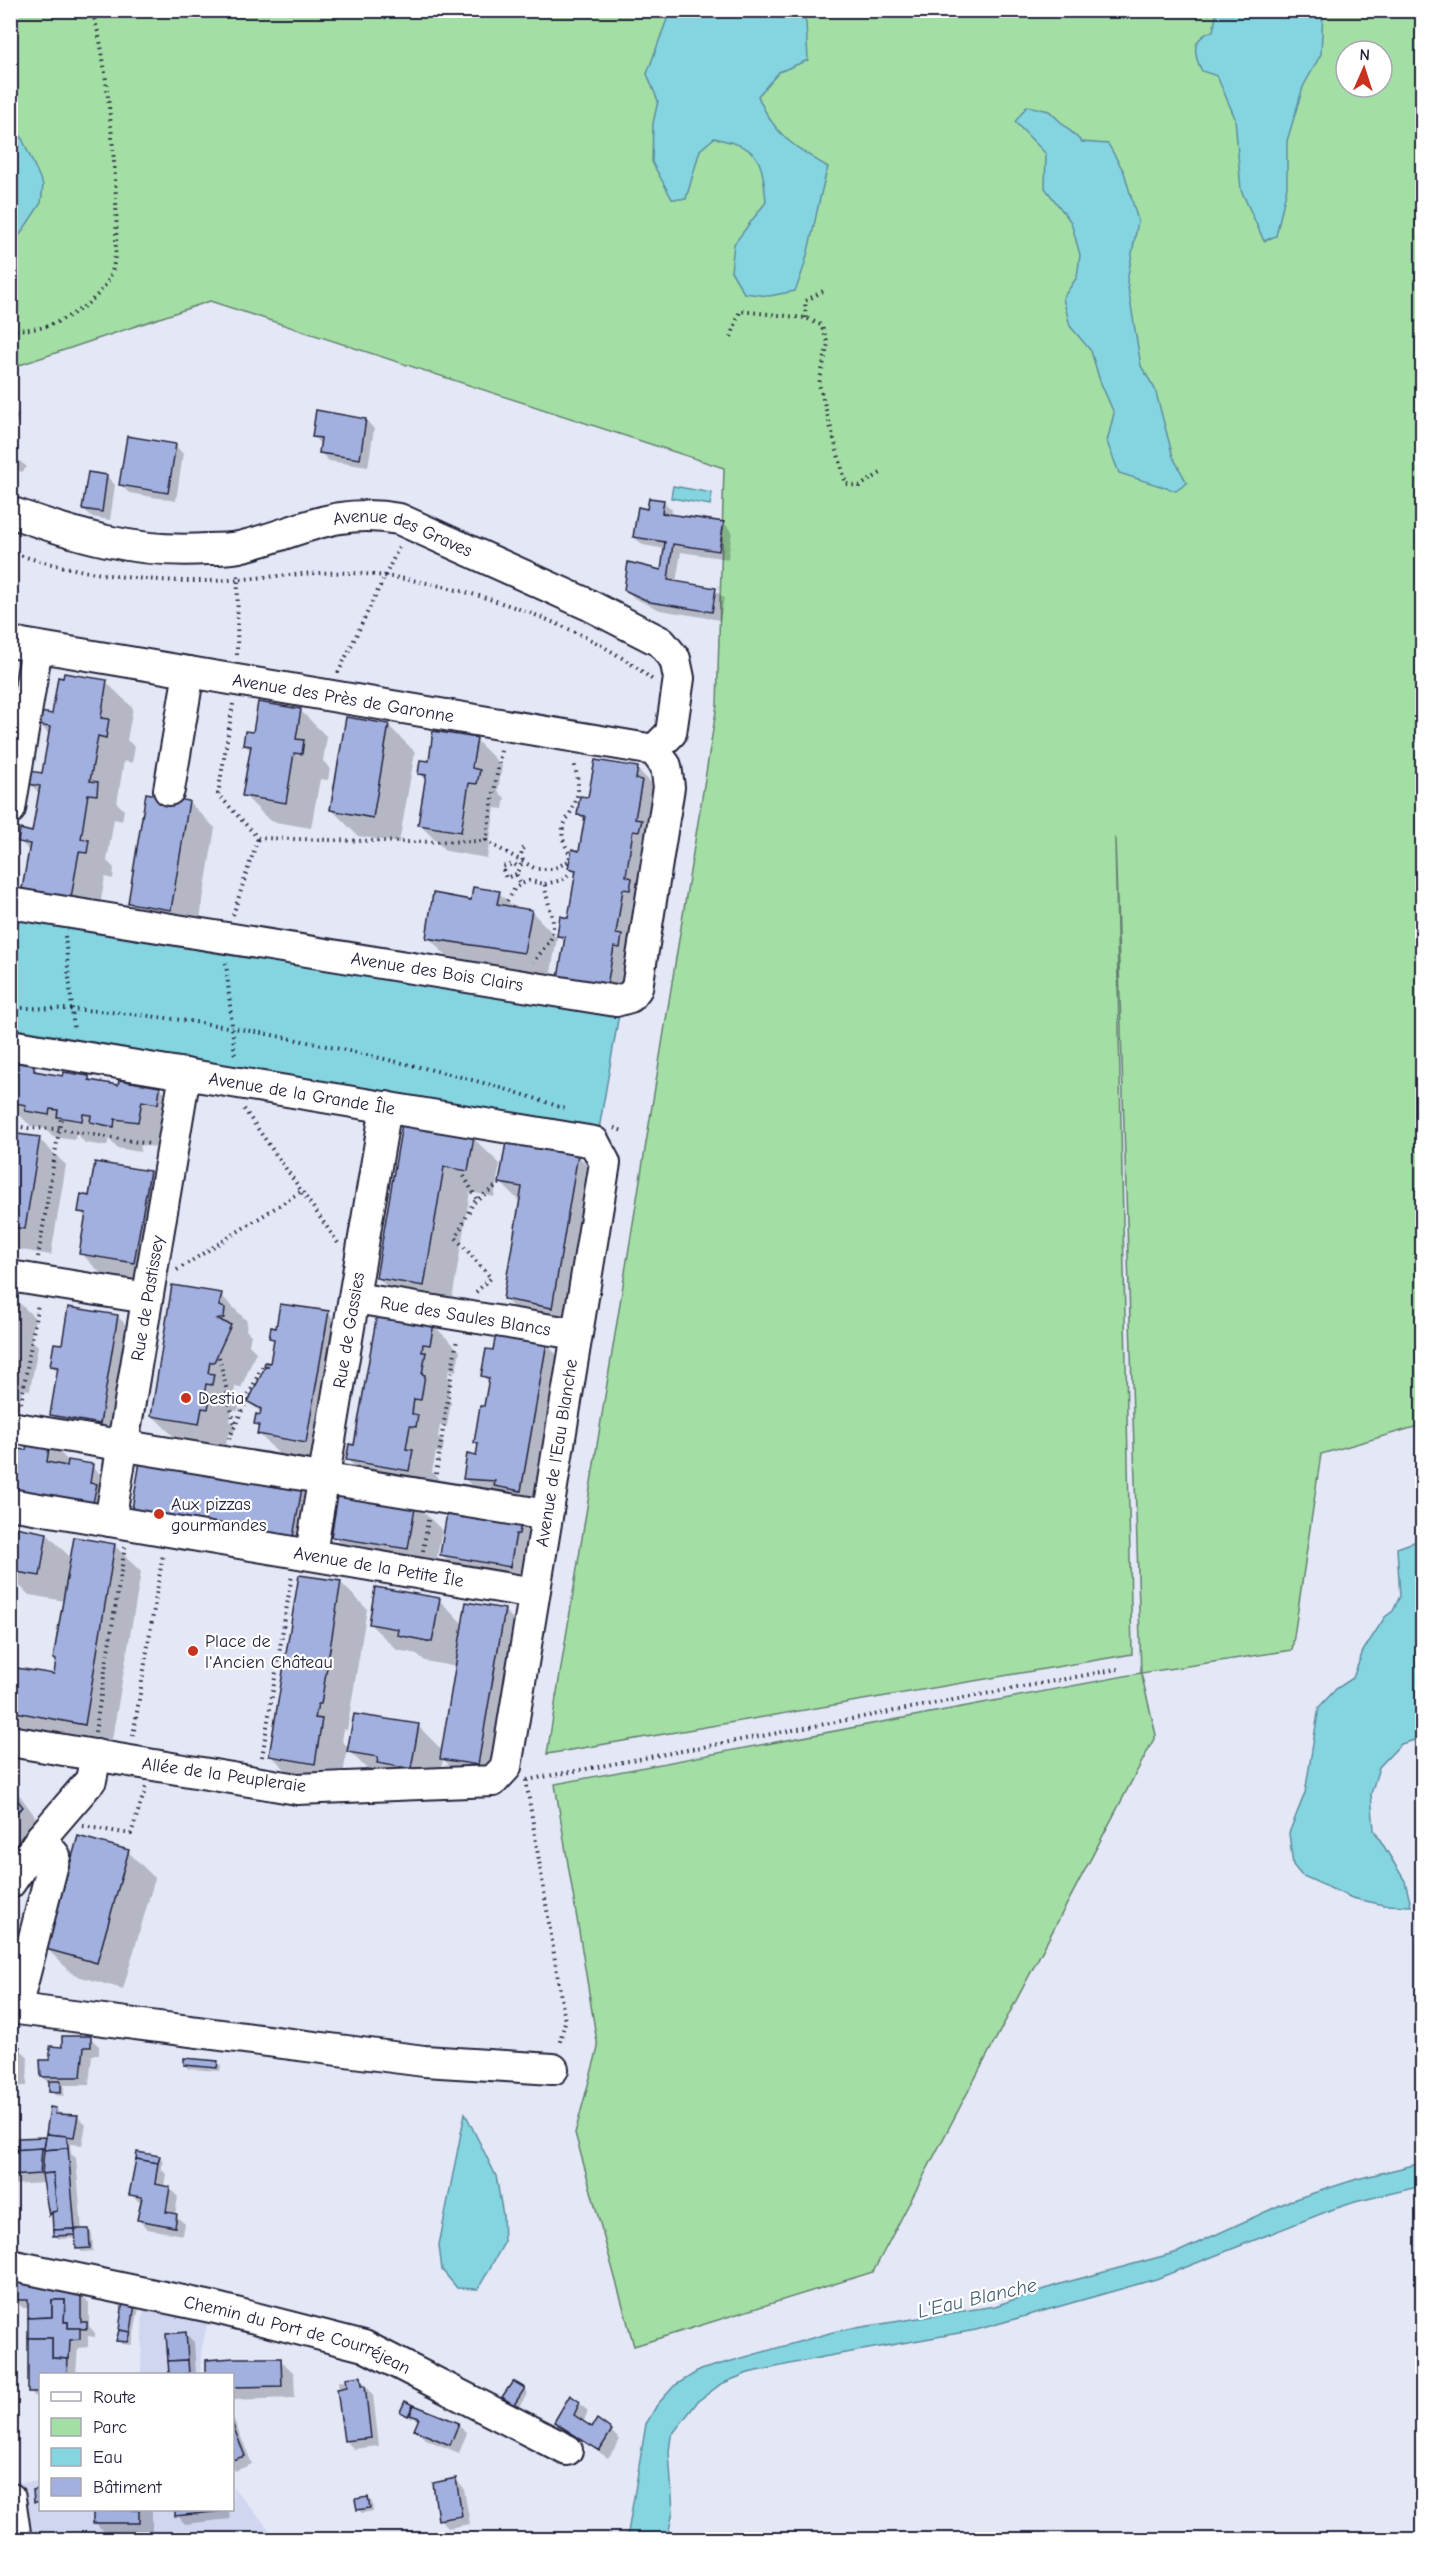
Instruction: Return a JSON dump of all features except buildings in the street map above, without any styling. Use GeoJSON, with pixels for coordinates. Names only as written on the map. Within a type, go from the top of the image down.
{"type":"FeatureCollection","features":[{"type":"Feature","properties":{"kind":"street","name":"Avenue des Graves"},"geometry":{"type":"LineString","coordinates":[[10,512],[90,539],[136,548],[180,551],[237,547],[339,516],[377,515],[408,523],[587,604],[661,642],[675,659],[679,678],[671,733],[660,758]]}},
{"type":"Feature","properties":{"kind":"street","name":"Avenue des Près de Garonne"},"geometry":{"type":"LineString","coordinates":[[24,644],[236,680],[660,758]]}},
{"type":"Feature","properties":{"kind":"street"},"geometry":{"type":"LineString","coordinates":[[10,809],[24,644]]}},
{"type":"Feature","properties":{"kind":"street"},"geometry":{"type":"LineString","coordinates":[[169,790],[189,672]]}},
{"type":"Feature","properties":{"kind":"street","name":"Avenue des Bois Clairs"},"geometry":{"type":"LineString","coordinates":[[10,903],[616,1001],[630,997],[637,988],[669,787],[660,758]]}},
{"type":"Feature","properties":{"kind":"street","name":"Avenue de la Grande Île"},"geometry":{"type":"LineString","coordinates":[[10,1045],[386,1107],[603,1135]]}},
{"type":"Feature","properties":{"kind":"street","name":"Rue de Pastissey"},"geometry":{"type":"LineString","coordinates":[[118,1528],[123,1445],[185,1074]]}},
{"type":"Feature","properties":{"kind":"street","name":"Rue de Gassies"},"geometry":{"type":"LineString","coordinates":[[302,1564],[324,1479],[386,1107]]}},
{"type":"Feature","properties":{"kind":"street","name":"Avenue de l'Eau Blanche"},"geometry":{"type":"LineString","coordinates":[[516,1774],[534,1593],[605,1163],[603,1135]]}},
{"type":"Feature","properties":{"kind":"street"},"geometry":{"type":"LineString","coordinates":[[10,1276],[150,1285]]}},
{"type":"Feature","properties":{"kind":"street","name":"Rue des Saules Blancs"},"geometry":{"type":"LineString","coordinates":[[355,1298],[576,1334]]}},
{"type":"Feature","properties":{"kind":"street"},"geometry":{"type":"LineString","coordinates":[[14,1427],[547,1515]]}},
{"type":"Feature","properties":{"kind":"street","name":"Avenue de la Petite Île"},"geometry":{"type":"LineString","coordinates":[[10,1504],[302,1564],[534,1593]]}},
{"type":"Feature","properties":{"kind":"street","name":"Allée de la Peupleraie"},"geometry":{"type":"LineString","coordinates":[[10,1741],[95,1747],[297,1788],[468,1784],[493,1781],[516,1774]]}},
{"type":"Feature","properties":{"kind":"street"},"geometry":{"type":"LineString","coordinates":[[10,1883],[41,1838],[91,1780],[95,1747]]}},
{"type":"Feature","properties":{"kind":"street"},"geometry":{"type":"LineString","coordinates":[[41,1838],[55,1856],[13,2008],[424,2061],[553,2069]]}},
{"type":"Feature","properties":{"kind":"street","name":"Chemin du Port de Courréjean"},"geometry":{"type":"LineString","coordinates":[[10,2265],[216,2308],[364,2346],[567,2450]]}},
{"type":"Feature","properties":{"kind":"street"},"geometry":{"type":"LineString","coordinates":[[10,2498],[16,2540]]}},
{"type":"Feature","properties":{"kind":"path"},"geometry":{"type":"LineString","coordinates":[[10,330],[46,327],[75,313],[98,294],[111,276],[115,258],[115,171],[101,45],[92,10]]}},
{"type":"Feature","properties":{"kind":"path"},"geometry":{"type":"LineString","coordinates":[[806,318],[805,301],[825,290]]}},
{"type":"Feature","properties":{"kind":"path"},"geometry":{"type":"LineString","coordinates":[[731,337],[740,311],[806,318],[821,325],[828,343],[819,384],[846,484],[860,486],[884,471]]}},
{"type":"Feature","properties":{"kind":"path"},"geometry":{"type":"LineString","coordinates":[[336,677],[408,523]]}},
{"type":"Feature","properties":{"kind":"path"},"geometry":{"type":"LineString","coordinates":[[237,547],[236,680],[218,794],[258,838],[408,842],[486,841],[536,869],[561,866],[569,861],[570,854],[564,844],[561,829],[577,796],[578,783],[572,752]]}},
{"type":"Feature","properties":{"kind":"path"},"geometry":{"type":"LineString","coordinates":[[10,552],[60,566],[157,580],[364,573],[489,599],[534,614],[609,651],[644,673],[675,700]]}},
{"type":"Feature","properties":{"kind":"path"},"geometry":{"type":"LineString","coordinates":[[486,841],[503,740]]}},
{"type":"Feature","properties":{"kind":"path"},"geometry":{"type":"LineString","coordinates":[[523,861],[521,852],[524,848]]}},
{"type":"Feature","properties":{"kind":"path"},"geometry":{"type":"LineString","coordinates":[[521,884],[516,874],[523,861]]}},
{"type":"Feature","properties":{"kind":"path"},"geometry":{"type":"LineString","coordinates":[[516,874],[506,878],[502,867],[513,864],[518,867]]}},
{"type":"Feature","properties":{"kind":"path"},"geometry":{"type":"LineString","coordinates":[[507,901],[515,888],[521,884],[529,881],[545,884],[562,880],[568,874]]}},
{"type":"Feature","properties":{"kind":"path"},"geometry":{"type":"LineString","coordinates":[[528,970],[553,934],[553,919],[545,897],[545,884]]}},
{"type":"Feature","properties":{"kind":"path"},"geometry":{"type":"LineString","coordinates":[[64,932],[74,1031]]}},
{"type":"Feature","properties":{"kind":"path"},"geometry":{"type":"LineString","coordinates":[[10,1008],[132,1014],[285,1038],[433,1070],[506,1089],[572,1112]]}},
{"type":"Feature","properties":{"kind":"path"},"geometry":{"type":"LineString","coordinates":[[37,1261],[61,1118]]}},
{"type":"Feature","properties":{"kind":"path"},"geometry":{"type":"LineString","coordinates":[[10,1125],[60,1129],[149,1144],[156,1142]]}},
{"type":"Feature","properties":{"kind":"path"},"geometry":{"type":"LineString","coordinates":[[603,1135],[623,1131]]}},
{"type":"Feature","properties":{"kind":"path"},"geometry":{"type":"LineString","coordinates":[[464,1176],[477,1200]]}},
{"type":"Feature","properties":{"kind":"path"},"geometry":{"type":"LineString","coordinates":[[470,1298],[491,1278],[456,1238],[473,1203],[500,1183]]}},
{"type":"Feature","properties":{"kind":"path"},"geometry":{"type":"LineString","coordinates":[[150,1285],[302,1191]]}},
{"type":"Feature","properties":{"kind":"path"},"geometry":{"type":"LineString","coordinates":[[14,1427],[40,1292]]}},
{"type":"Feature","properties":{"kind":"path"},"geometry":{"type":"LineString","coordinates":[[422,1560],[458,1335]]}},
{"type":"Feature","properties":{"kind":"path"},"geometry":{"type":"LineString","coordinates":[[219,1357],[235,1426]]}},
{"type":"Feature","properties":{"kind":"path"},"geometry":{"type":"LineString","coordinates":[[225,1462],[229,1438],[262,1366]]}},
{"type":"Feature","properties":{"kind":"path"},"geometry":{"type":"LineString","coordinates":[[95,1747],[118,1528]]}},
{"type":"Feature","properties":{"kind":"path"},"geometry":{"type":"LineString","coordinates":[[131,1745],[164,1546]]}},
{"type":"Feature","properties":{"kind":"path"},"geometry":{"type":"LineString","coordinates":[[260,1767],[302,1564]]}},
{"type":"Feature","properties":{"kind":"path"},"geometry":{"type":"LineString","coordinates":[[553,2069],[565,2022],[516,1774],[1118,1669]]}},
{"type":"Feature","properties":{"kind":"path"},"geometry":{"type":"LineString","coordinates":[[74,1825],[131,1834],[148,1781]]}},
{"type":"Feature","properties":{"kind":"shaded area"},"geometry":{"type":"Polygon","coordinates":[[[212,2298],[201,2354],[200,2373],[141,2373],[143,2305],[212,2298]]]}},
{"type":"Feature","properties":{"kind":"shaded area"},"geometry":{"type":"Polygon","coordinates":[[[11,2482],[39,2482],[39,2511],[234,2511],[234,2488],[275,2539],[11,2540],[11,2482]]]}},
{"type":"Feature","properties":{"kind":"green space"},"geometry":{"type":"Polygon","coordinates":[[[10,11],[1422,11],[1422,1425],[1321,1454],[1292,1650],[1141,1673],[1115,837],[1132,1654],[547,1754],[717,705],[724,468],[210,301],[11,368],[10,11]]]}},
{"type":"Feature","properties":{"kind":"green space"},"geometry":{"type":"Polygon","coordinates":[[[1141,1673],[1156,1735],[873,2272],[634,2346],[575,2133],[598,2048],[555,1784],[1141,1673]]]}},
{"type":"Feature","properties":{"kind":"water"},"geometry":{"type":"Polygon","coordinates":[[[670,11],[802,11],[806,23],[808,60],[779,72],[758,96],[770,120],[778,130],[795,146],[828,167],[805,262],[795,291],[769,296],[744,293],[731,271],[734,244],[766,202],[763,174],[756,157],[750,151],[714,138],[700,150],[686,199],[672,199],[652,162],[653,123],[658,101],[647,74],[670,11]]]}},
{"type":"Feature","properties":{"kind":"water"},"geometry":{"type":"Polygon","coordinates":[[[1217,11],[1323,11],[1321,54],[1303,87],[1287,141],[1287,187],[1276,236],[1264,241],[1241,190],[1235,118],[1217,76],[1202,71],[1197,59],[1197,42],[1213,31],[1217,11]]]}},
{"type":"Feature","properties":{"kind":"water"},"geometry":{"type":"Polygon","coordinates":[[[1027,106],[1049,111],[1082,142],[1108,144],[1124,172],[1138,221],[1127,281],[1141,366],[1155,389],[1173,457],[1187,483],[1176,491],[1119,473],[1107,442],[1114,413],[1100,381],[1091,351],[1070,326],[1063,298],[1077,277],[1080,255],[1071,222],[1045,188],[1046,154],[1015,122],[1027,106]]]}},
{"type":"Feature","properties":{"kind":"water"},"geometry":{"type":"Polygon","coordinates":[[[11,114],[43,185],[41,203],[11,248],[11,114]]]}},
{"type":"Feature","properties":{"kind":"water"},"geometry":{"type":"Polygon","coordinates":[[[673,486],[712,493],[710,505],[671,498],[673,486]]]}},
{"type":"Feature","properties":{"kind":"water"},"geometry":{"type":"Polygon","coordinates":[[[10,914],[619,1014],[599,1129],[11,1028],[10,914]]]}},
{"type":"Feature","properties":{"kind":"water"},"geometry":{"type":"Polygon","coordinates":[[[1422,1539],[1422,1738],[1401,1744],[1379,1767],[1371,1794],[1374,1830],[1405,1881],[1411,1906],[1384,1905],[1352,1898],[1301,1875],[1293,1865],[1289,1833],[1305,1793],[1319,1707],[1336,1689],[1353,1678],[1363,1651],[1385,1617],[1393,1611],[1400,1596],[1397,1548],[1422,1539]]]}},
{"type":"Feature","properties":{"kind":"water"},"geometry":{"type":"Polygon","coordinates":[[[465,2113],[496,2176],[503,2215],[504,2243],[478,2289],[457,2288],[442,2270],[439,2245],[465,2113]]]}},
{"type":"Feature","properties":{"kind":"water"},"geometry":{"type":"Polygon","coordinates":[[[1422,2163],[1422,2186],[1328,2211],[1156,2279],[976,2330],[823,2357],[748,2373],[721,2384],[698,2401],[671,2436],[669,2452],[673,2512],[667,2539],[627,2539],[646,2424],[657,2405],[674,2386],[700,2370],[837,2331],[995,2306],[1060,2284],[1178,2252],[1289,2201],[1357,2179],[1422,2163]]]}},
{"type":"Feature","properties":{"kind":"place","name":"Destia"},"geometry":{"type":"Point","coordinates":[186,1398]}},
{"type":"Feature","properties":{"kind":"place","name":"Aux pizzas gourmandes"},"geometry":{"type":"Point","coordinates":[159,1514]}},
{"type":"Feature","properties":{"kind":"place","name":"Place de l'Ancien Château"},"geometry":{"type":"Point","coordinates":[193,1651]}},
{"type":"Feature","properties":{"kind":"water label","name":"L'Eau Blanche"},"geometry":{"type":"Point","coordinates":[977,2298]}}]}
